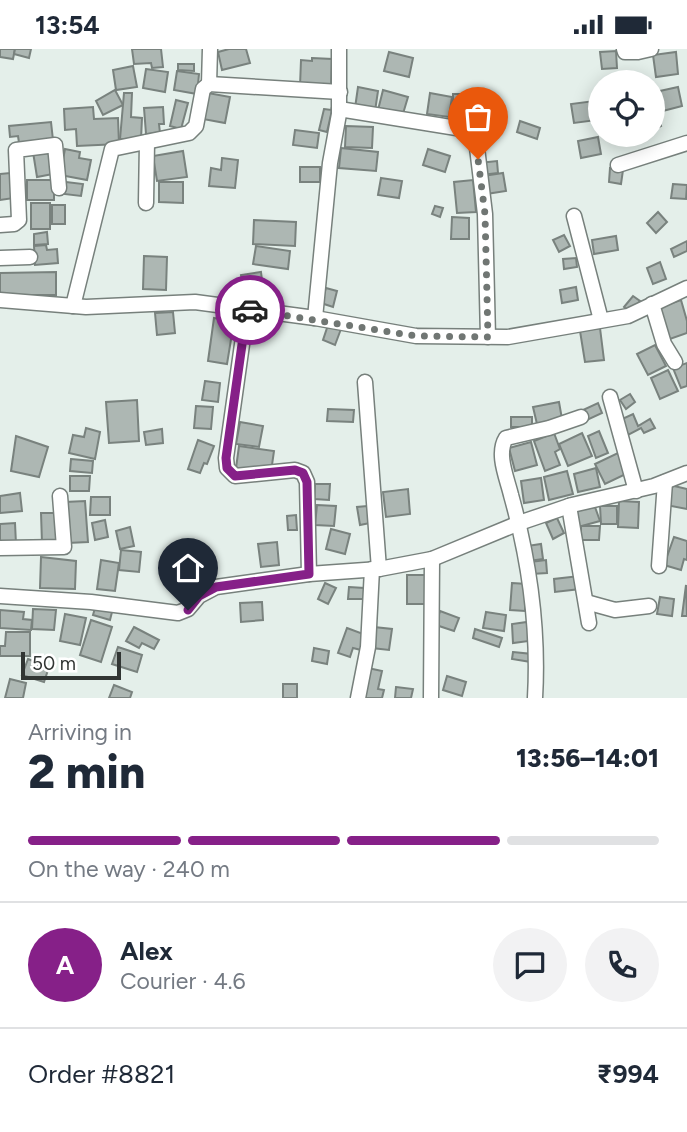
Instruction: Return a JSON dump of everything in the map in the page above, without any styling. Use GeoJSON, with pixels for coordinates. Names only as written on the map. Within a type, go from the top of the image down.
{"type":"FeatureCollection","features":[{"type":"Feature","properties":{"kind":"street"},"geometry":{"type":"LineString","coordinates":[[209,84],[210,49]]}},
{"type":"Feature","properties":{"kind":"street"},"geometry":{"type":"LineString","coordinates":[[315,318],[330,163],[339,109],[339,49]]}},
{"type":"Feature","properties":{"kind":"street"},"geometry":{"type":"LineString","coordinates":[[625,49],[625,52],[651,49]]}},
{"type":"Feature","properties":{"kind":"street"},"geometry":{"type":"LineString","coordinates":[[73,306],[112,149],[189,133],[197,126],[203,89],[209,84],[340,92]]}},
{"type":"Feature","properties":{"kind":"street"},"geometry":{"type":"LineString","coordinates":[[339,109],[475,131],[485,214],[488,337]]}},
{"type":"Feature","properties":{"kind":"street"},"geometry":{"type":"LineString","coordinates":[[146,203],[147,142]]}},
{"type":"Feature","properties":{"kind":"street"},"geometry":{"type":"LineString","coordinates":[[618,165],[687,143]]}},
{"type":"Feature","properties":{"kind":"street"},"geometry":{"type":"LineString","coordinates":[[0,225],[14,224],[19,220],[16,150],[55,145],[59,188]]}},
{"type":"Feature","properties":{"kind":"street"},"geometry":{"type":"LineString","coordinates":[[575,216],[601,320]]}},
{"type":"Feature","properties":{"kind":"street"},"geometry":{"type":"LineString","coordinates":[[0,258],[30,257]]}},
{"type":"Feature","properties":{"kind":"street"},"geometry":{"type":"LineString","coordinates":[[0,300],[73,306],[195,302],[315,318],[416,336],[508,337],[628,316],[687,288]]}},
{"type":"Feature","properties":{"kind":"street"},"geometry":{"type":"LineString","coordinates":[[652,304],[664,344],[675,362]]}},
{"type":"Feature","properties":{"kind":"street"},"geometry":{"type":"LineString","coordinates":[[247,309],[226,458],[227,468],[235,476],[295,470],[303,473],[307,482],[309,574]]}},
{"type":"Feature","properties":{"kind":"street"},"geometry":{"type":"LineString","coordinates":[[358,698],[368,647],[375,569],[366,382]]}},
{"type":"Feature","properties":{"kind":"street"},"geometry":{"type":"LineString","coordinates":[[610,397],[636,491]]}},
{"type":"Feature","properties":{"kind":"street"},"geometry":{"type":"LineString","coordinates":[[535,698],[537,667],[534,601],[519,523],[503,465],[502,444],[506,438],[581,417]]}},
{"type":"Feature","properties":{"kind":"street"},"geometry":{"type":"LineString","coordinates":[[0,596],[91,602],[177,613],[188,610],[199,596],[216,587],[309,574],[375,569],[432,559],[519,523],[569,506],[636,491],[687,473]]}},
{"type":"Feature","properties":{"kind":"street"},"geometry":{"type":"LineString","coordinates":[[659,566],[664,482]]}},
{"type":"Feature","properties":{"kind":"street"},"geometry":{"type":"LineString","coordinates":[[0,548],[64,547],[60,496]]}},
{"type":"Feature","properties":{"kind":"street"},"geometry":{"type":"LineString","coordinates":[[569,506],[589,623]]}},
{"type":"Feature","properties":{"kind":"street"},"geometry":{"type":"LineString","coordinates":[[431,698],[432,559]]}},
{"type":"Feature","properties":{"kind":"street"},"geometry":{"type":"LineString","coordinates":[[586,602],[615,610],[649,606]]}},
{"type":"Feature","properties":{"kind":"building"},"geometry":{"type":"Polygon","coordinates":[[[0,49],[15,49],[13,59],[0,57],[0,49]]]}},
{"type":"Feature","properties":{"kind":"building"},"geometry":{"type":"Polygon","coordinates":[[[15,49],[31,49],[29,58],[14,54],[15,49]]]}},
{"type":"Feature","properties":{"kind":"building"},"geometry":{"type":"Polygon","coordinates":[[[132,49],[161,49],[163,67],[152,68],[151,63],[134,64],[132,49]]]}},
{"type":"Feature","properties":{"kind":"building"},"geometry":{"type":"Polygon","coordinates":[[[246,49],[250,63],[222,70],[218,52],[246,49]]]}},
{"type":"Feature","properties":{"kind":"building"},"geometry":{"type":"Polygon","coordinates":[[[616,51],[617,68],[602,69],[600,52],[616,51]]]}},
{"type":"Feature","properties":{"kind":"building"},"geometry":{"type":"Polygon","coordinates":[[[389,52],[413,58],[409,77],[384,71],[389,52]]]}},
{"type":"Feature","properties":{"kind":"building"},"geometry":{"type":"Polygon","coordinates":[[[676,52],[678,74],[665,76],[665,70],[655,70],[653,55],[676,52]]]}},
{"type":"Feature","properties":{"kind":"building"},"geometry":{"type":"Polygon","coordinates":[[[312,58],[332,59],[331,87],[300,86],[301,60],[312,61],[312,58]]]}},
{"type":"Feature","properties":{"kind":"building"},"geometry":{"type":"Polygon","coordinates":[[[178,64],[194,64],[194,71],[178,70],[178,64]]]}},
{"type":"Feature","properties":{"kind":"building"},"geometry":{"type":"Polygon","coordinates":[[[133,66],[137,87],[116,90],[113,70],[133,66]]]}},
{"type":"Feature","properties":{"kind":"building"},"geometry":{"type":"Polygon","coordinates":[[[146,69],[168,72],[165,92],[143,88],[146,69]]]}},
{"type":"Feature","properties":{"kind":"building"},"geometry":{"type":"Polygon","coordinates":[[[177,71],[199,74],[197,94],[174,90],[177,71]]]}},
{"type":"Feature","properties":{"kind":"building"},"geometry":{"type":"Polygon","coordinates":[[[358,87],[378,91],[375,111],[355,108],[358,87]]]}},
{"type":"Feature","properties":{"kind":"building"},"geometry":{"type":"Polygon","coordinates":[[[678,87],[682,106],[665,110],[665,90],[678,87]]]}},
{"type":"Feature","properties":{"kind":"building"},"geometry":{"type":"Polygon","coordinates":[[[115,90],[123,105],[103,115],[96,101],[115,90]]]}},
{"type":"Feature","properties":{"kind":"building"},"geometry":{"type":"Polygon","coordinates":[[[383,90],[408,97],[402,117],[378,110],[383,90]]]}},
{"type":"Feature","properties":{"kind":"building"},"geometry":{"type":"Polygon","coordinates":[[[124,93],[132,93],[131,117],[142,118],[141,140],[120,139],[124,93]]]}},
{"type":"Feature","properties":{"kind":"building"},"geometry":{"type":"Polygon","coordinates":[[[208,93],[230,97],[225,123],[203,119],[208,93]]]}},
{"type":"Feature","properties":{"kind":"building"},"geometry":{"type":"Polygon","coordinates":[[[430,93],[452,97],[449,117],[427,114],[430,93]]]}},
{"type":"Feature","properties":{"kind":"building"},"geometry":{"type":"Polygon","coordinates":[[[453,94],[468,94],[468,107],[453,107],[453,94]]]}},
{"type":"Feature","properties":{"kind":"building"},"geometry":{"type":"Polygon","coordinates":[[[176,100],[188,103],[181,129],[170,126],[176,100]]]}},
{"type":"Feature","properties":{"kind":"building"},"geometry":{"type":"Polygon","coordinates":[[[588,102],[588,121],[574,123],[571,104],[588,102]]]}},
{"type":"Feature","properties":{"kind":"building"},"geometry":{"type":"Polygon","coordinates":[[[93,107],[94,119],[118,118],[119,144],[77,146],[76,129],[65,130],[64,109],[93,107]]]}},
{"type":"Feature","properties":{"kind":"building"},"geometry":{"type":"Polygon","coordinates":[[[163,107],[164,124],[159,124],[160,133],[146,134],[144,108],[163,107]]]}},
{"type":"Feature","properties":{"kind":"building"},"geometry":{"type":"Polygon","coordinates":[[[452,107],[470,109],[469,120],[451,118],[452,107]]]}},
{"type":"Feature","properties":{"kind":"building"},"geometry":{"type":"Polygon","coordinates":[[[324,109],[332,110],[327,132],[319,130],[324,109]]]}},
{"type":"Feature","properties":{"kind":"building"},"geometry":{"type":"Polygon","coordinates":[[[520,121],[540,128],[537,139],[517,132],[520,121]]]}},
{"type":"Feature","properties":{"kind":"building"},"geometry":{"type":"Polygon","coordinates":[[[51,122],[53,140],[19,143],[18,136],[10,137],[9,126],[51,122]]]}},
{"type":"Feature","properties":{"kind":"building"},"geometry":{"type":"Polygon","coordinates":[[[346,126],[373,127],[372,148],[345,147],[346,126]]]}},
{"type":"Feature","properties":{"kind":"building"},"geometry":{"type":"Polygon","coordinates":[[[295,130],[319,133],[317,148],[293,145],[295,130]]]}},
{"type":"Feature","properties":{"kind":"building"},"geometry":{"type":"Polygon","coordinates":[[[588,139],[588,147],[600,147],[601,154],[581,158],[578,141],[588,139]]]}},
{"type":"Feature","properties":{"kind":"building"},"geometry":{"type":"Polygon","coordinates":[[[341,148],[378,152],[376,171],[339,168],[341,148]]]}},
{"type":"Feature","properties":{"kind":"building"},"geometry":{"type":"Polygon","coordinates":[[[49,149],[53,174],[37,177],[33,152],[49,149]]]}},
{"type":"Feature","properties":{"kind":"building"},"geometry":{"type":"Polygon","coordinates":[[[65,149],[80,152],[79,158],[91,160],[87,180],[60,175],[65,149]]]}},
{"type":"Feature","properties":{"kind":"building"},"geometry":{"type":"Polygon","coordinates":[[[428,149],[450,156],[445,172],[423,165],[428,149]]]}},
{"type":"Feature","properties":{"kind":"building"},"geometry":{"type":"Polygon","coordinates":[[[183,151],[187,177],[157,181],[153,156],[183,151]]]}},
{"type":"Feature","properties":{"kind":"building"},"geometry":{"type":"Polygon","coordinates":[[[222,158],[238,160],[235,188],[209,186],[211,168],[221,170],[222,158]]]}},
{"type":"Feature","properties":{"kind":"building"},"geometry":{"type":"Polygon","coordinates":[[[497,161],[498,173],[481,175],[479,163],[497,161]]]}},
{"type":"Feature","properties":{"kind":"building"},"geometry":{"type":"Polygon","coordinates":[[[300,167],[320,167],[320,182],[300,182],[300,167]]]}},
{"type":"Feature","properties":{"kind":"building"},"geometry":{"type":"Polygon","coordinates":[[[610,168],[623,170],[621,184],[609,182],[610,168]]]}},
{"type":"Feature","properties":{"kind":"building"},"geometry":{"type":"Polygon","coordinates":[[[10,173],[14,198],[0,200],[0,174],[10,173]]]}},
{"type":"Feature","properties":{"kind":"building"},"geometry":{"type":"Polygon","coordinates":[[[503,173],[506,191],[486,194],[483,176],[503,173]]]}},
{"type":"Feature","properties":{"kind":"building"},"geometry":{"type":"Polygon","coordinates":[[[381,178],[402,181],[399,198],[378,195],[381,178]]]}},
{"type":"Feature","properties":{"kind":"building"},"geometry":{"type":"Polygon","coordinates":[[[27,180],[54,180],[54,200],[27,200],[27,180]]]}},
{"type":"Feature","properties":{"kind":"building"},"geometry":{"type":"Polygon","coordinates":[[[473,180],[476,212],[457,213],[454,182],[473,180]]]}},
{"type":"Feature","properties":{"kind":"building"},"geometry":{"type":"Polygon","coordinates":[[[66,182],[83,184],[81,196],[64,194],[66,182]]]}},
{"type":"Feature","properties":{"kind":"building"},"geometry":{"type":"Polygon","coordinates":[[[159,182],[183,182],[183,203],[159,202],[159,182]]]}},
{"type":"Feature","properties":{"kind":"building"},"geometry":{"type":"Polygon","coordinates":[[[673,184],[687,185],[686,199],[671,198],[673,184]]]}},
{"type":"Feature","properties":{"kind":"building"},"geometry":{"type":"Polygon","coordinates":[[[31,203],[50,203],[50,229],[31,229],[31,203]]]}},
{"type":"Feature","properties":{"kind":"building"},"geometry":{"type":"Polygon","coordinates":[[[52,205],[65,205],[65,224],[52,224],[52,205]]]}},
{"type":"Feature","properties":{"kind":"building"},"geometry":{"type":"Polygon","coordinates":[[[435,206],[443,208],[440,217],[432,214],[435,206]]]}},
{"type":"Feature","properties":{"kind":"building"},"geometry":{"type":"Polygon","coordinates":[[[658,212],[667,222],[656,233],[647,223],[658,212]]]}},
{"type":"Feature","properties":{"kind":"building"},"geometry":{"type":"Polygon","coordinates":[[[452,217],[469,218],[469,239],[451,239],[452,217]]]}},
{"type":"Feature","properties":{"kind":"building"},"geometry":{"type":"Polygon","coordinates":[[[254,220],[296,222],[295,246],[253,244],[254,220]]]}},
{"type":"Feature","properties":{"kind":"building"},"geometry":{"type":"Polygon","coordinates":[[[47,232],[48,244],[34,245],[34,234],[47,232]]]}},
{"type":"Feature","properties":{"kind":"building"},"geometry":{"type":"Polygon","coordinates":[[[564,235],[570,246],[559,252],[553,240],[564,235]]]}},
{"type":"Feature","properties":{"kind":"building"},"geometry":{"type":"Polygon","coordinates":[[[616,236],[618,250],[594,254],[592,240],[616,236]]]}},
{"type":"Feature","properties":{"kind":"building"},"geometry":{"type":"Polygon","coordinates":[[[687,241],[687,251],[674,257],[671,249],[687,241]]]}},
{"type":"Feature","properties":{"kind":"building"},"geometry":{"type":"Polygon","coordinates":[[[46,245],[47,250],[57,249],[58,263],[35,265],[34,246],[46,245]]]}},
{"type":"Feature","properties":{"kind":"building"},"geometry":{"type":"Polygon","coordinates":[[[256,246],[290,251],[288,269],[253,264],[256,246]]]}},
{"type":"Feature","properties":{"kind":"building"},"geometry":{"type":"Polygon","coordinates":[[[144,256],[167,257],[166,290],[143,289],[144,256]]]}},
{"type":"Feature","properties":{"kind":"building"},"geometry":{"type":"Polygon","coordinates":[[[576,258],[577,267],[564,269],[563,259],[576,258]]]}},
{"type":"Feature","properties":{"kind":"building"},"geometry":{"type":"Polygon","coordinates":[[[660,262],[666,279],[653,284],[647,268],[660,262]]]}},
{"type":"Feature","properties":{"kind":"building"},"geometry":{"type":"Polygon","coordinates":[[[56,272],[56,295],[0,295],[0,273],[56,272]]]}},
{"type":"Feature","properties":{"kind":"building"},"geometry":{"type":"Polygon","coordinates":[[[261,272],[264,296],[244,298],[241,275],[261,272]]]}},
{"type":"Feature","properties":{"kind":"building"},"geometry":{"type":"Polygon","coordinates":[[[576,287],[578,300],[562,303],[560,290],[576,287]]]}},
{"type":"Feature","properties":{"kind":"building"},"geometry":{"type":"Polygon","coordinates":[[[326,288],[337,291],[333,307],[321,303],[326,288]]]}},
{"type":"Feature","properties":{"kind":"building"},"geometry":{"type":"Polygon","coordinates":[[[633,296],[640,301],[630,313],[624,307],[633,296]]]}},
{"type":"Feature","properties":{"kind":"building"},"geometry":{"type":"Polygon","coordinates":[[[681,300],[687,321],[687,333],[667,340],[657,308],[681,300]]]}},
{"type":"Feature","properties":{"kind":"building"},"geometry":{"type":"Polygon","coordinates":[[[173,312],[175,333],[157,335],[155,313],[173,312]]]}},
{"type":"Feature","properties":{"kind":"building"},"geometry":{"type":"Polygon","coordinates":[[[214,318],[234,321],[227,364],[208,361],[214,318]]]}},
{"type":"Feature","properties":{"kind":"building"},"geometry":{"type":"Polygon","coordinates":[[[328,325],[341,329],[335,345],[323,340],[328,325]]]}},
{"type":"Feature","properties":{"kind":"building"},"geometry":{"type":"Polygon","coordinates":[[[600,328],[604,360],[585,362],[580,331],[600,328]]]}},
{"type":"Feature","properties":{"kind":"building"},"geometry":{"type":"Polygon","coordinates":[[[655,345],[666,366],[648,375],[637,354],[655,345]]]}},
{"type":"Feature","properties":{"kind":"building"},"geometry":{"type":"Polygon","coordinates":[[[687,363],[687,386],[681,388],[673,368],[687,363]]]}},
{"type":"Feature","properties":{"kind":"building"},"geometry":{"type":"Polygon","coordinates":[[[668,370],[678,391],[660,399],[651,378],[668,370]]]}},
{"type":"Feature","properties":{"kind":"building"},"geometry":{"type":"Polygon","coordinates":[[[205,381],[220,383],[218,402],[202,400],[205,381]]]}},
{"type":"Feature","properties":{"kind":"building"},"geometry":{"type":"Polygon","coordinates":[[[630,394],[635,402],[626,409],[620,400],[630,394]]]}},
{"type":"Feature","properties":{"kind":"building"},"geometry":{"type":"Polygon","coordinates":[[[137,400],[139,441],[109,443],[106,402],[137,400]]]}},
{"type":"Feature","properties":{"kind":"building"},"geometry":{"type":"Polygon","coordinates":[[[559,402],[562,419],[537,424],[533,407],[559,402]]]}},
{"type":"Feature","properties":{"kind":"building"},"geometry":{"type":"Polygon","coordinates":[[[598,403],[602,413],[587,420],[583,410],[598,403]]]}},
{"type":"Feature","properties":{"kind":"building"},"geometry":{"type":"Polygon","coordinates":[[[196,406],[213,407],[211,429],[194,428],[196,406]]]}},
{"type":"Feature","properties":{"kind":"building"},"geometry":{"type":"Polygon","coordinates":[[[328,409],[354,410],[353,422],[327,421],[328,409]]]}},
{"type":"Feature","properties":{"kind":"building"},"geometry":{"type":"Polygon","coordinates":[[[633,414],[638,426],[650,419],[655,428],[644,433],[641,428],[628,435],[620,420],[633,414]]]}},
{"type":"Feature","properties":{"kind":"building"},"geometry":{"type":"Polygon","coordinates":[[[511,417],[532,417],[532,427],[511,427],[511,417]]]}},
{"type":"Feature","properties":{"kind":"building"},"geometry":{"type":"Polygon","coordinates":[[[240,422],[263,426],[259,447],[236,444],[240,422]]]}},
{"type":"Feature","properties":{"kind":"building"},"geometry":{"type":"Polygon","coordinates":[[[86,428],[100,432],[95,459],[69,453],[73,435],[84,437],[86,428]]]}},
{"type":"Feature","properties":{"kind":"building"},"geometry":{"type":"Polygon","coordinates":[[[162,429],[163,443],[146,445],[144,432],[162,429]]]}},
{"type":"Feature","properties":{"kind":"building"},"geometry":{"type":"Polygon","coordinates":[[[599,431],[608,453],[596,458],[588,436],[599,431]]]}},
{"type":"Feature","properties":{"kind":"building"},"geometry":{"type":"Polygon","coordinates":[[[554,433],[560,449],[555,452],[560,465],[545,471],[534,441],[554,433]]]}},
{"type":"Feature","properties":{"kind":"building"},"geometry":{"type":"Polygon","coordinates":[[[582,433],[592,456],[568,466],[559,444],[582,433]]]}},
{"type":"Feature","properties":{"kind":"building"},"geometry":{"type":"Polygon","coordinates":[[[16,436],[48,447],[39,477],[11,471],[16,436]]]}},
{"type":"Feature","properties":{"kind":"building"},"geometry":{"type":"Polygon","coordinates":[[[198,440],[214,446],[200,473],[188,469],[198,440]]]}},
{"type":"Feature","properties":{"kind":"building"},"geometry":{"type":"Polygon","coordinates":[[[531,442],[537,465],[515,471],[509,448],[531,442]]]}},
{"type":"Feature","properties":{"kind":"building"},"geometry":{"type":"Polygon","coordinates":[[[239,446],[274,451],[271,472],[236,468],[239,446]]]}},
{"type":"Feature","properties":{"kind":"building"},"geometry":{"type":"Polygon","coordinates":[[[620,452],[630,472],[605,484],[595,464],[620,452]]]}},
{"type":"Feature","properties":{"kind":"building"},"geometry":{"type":"Polygon","coordinates":[[[71,459],[93,461],[92,473],[70,471],[71,459]]]}},
{"type":"Feature","properties":{"kind":"building"},"geometry":{"type":"Polygon","coordinates":[[[596,468],[600,487],[578,492],[574,474],[596,468]]]}},
{"type":"Feature","properties":{"kind":"building"},"geometry":{"type":"Polygon","coordinates":[[[567,471],[573,494],[549,500],[544,477],[567,471]]]}},
{"type":"Feature","properties":{"kind":"building"},"geometry":{"type":"Polygon","coordinates":[[[70,476],[90,476],[89,491],[70,491],[70,476]]]}},
{"type":"Feature","properties":{"kind":"building"},"geometry":{"type":"Polygon","coordinates":[[[541,478],[544,500],[524,503],[521,481],[541,478]]]}},
{"type":"Feature","properties":{"kind":"building"},"geometry":{"type":"Polygon","coordinates":[[[315,484],[330,484],[329,500],[314,499],[315,484]]]}},
{"type":"Feature","properties":{"kind":"building"},"geometry":{"type":"Polygon","coordinates":[[[670,485],[687,489],[687,509],[666,505],[670,485]]]}},
{"type":"Feature","properties":{"kind":"building"},"geometry":{"type":"Polygon","coordinates":[[[408,489],[410,514],[386,517],[383,492],[408,489]]]}},
{"type":"Feature","properties":{"kind":"building"},"geometry":{"type":"Polygon","coordinates":[[[20,493],[22,511],[0,513],[0,496],[20,493]]]}},
{"type":"Feature","properties":{"kind":"building"},"geometry":{"type":"Polygon","coordinates":[[[91,497],[110,497],[110,515],[90,515],[91,497]]]}},
{"type":"Feature","properties":{"kind":"building"},"geometry":{"type":"Polygon","coordinates":[[[85,501],[88,542],[68,543],[65,502],[85,501]]]}},
{"type":"Feature","properties":{"kind":"building"},"geometry":{"type":"Polygon","coordinates":[[[619,501],[639,502],[638,528],[618,527],[619,501]]]}},
{"type":"Feature","properties":{"kind":"building"},"geometry":{"type":"Polygon","coordinates":[[[317,505],[336,506],[334,526],[315,525],[317,505]]]}},
{"type":"Feature","properties":{"kind":"building"},"geometry":{"type":"Polygon","coordinates":[[[367,506],[370,523],[360,525],[357,507],[367,506]]]}},
{"type":"Feature","properties":{"kind":"building"},"geometry":{"type":"Polygon","coordinates":[[[600,506],[617,506],[617,524],[601,524],[600,506]]]}},
{"type":"Feature","properties":{"kind":"building"},"geometry":{"type":"Polygon","coordinates":[[[595,507],[600,521],[578,527],[574,509],[595,507]]]}},
{"type":"Feature","properties":{"kind":"building"},"geometry":{"type":"Polygon","coordinates":[[[41,513],[57,513],[57,543],[42,543],[41,513]]]}},
{"type":"Feature","properties":{"kind":"building"},"geometry":{"type":"Polygon","coordinates":[[[296,515],[297,530],[288,530],[287,516],[296,515]]]}},
{"type":"Feature","properties":{"kind":"building"},"geometry":{"type":"Polygon","coordinates":[[[557,518],[564,533],[553,539],[546,523],[557,518]]]}},
{"type":"Feature","properties":{"kind":"building"},"geometry":{"type":"Polygon","coordinates":[[[105,520],[108,537],[95,540],[92,523],[105,520]]]}},
{"type":"Feature","properties":{"kind":"building"},"geometry":{"type":"Polygon","coordinates":[[[15,523],[16,544],[0,545],[0,524],[15,523]]]}},
{"type":"Feature","properties":{"kind":"building"},"geometry":{"type":"Polygon","coordinates":[[[581,526],[600,526],[599,540],[581,540],[581,526]]]}},
{"type":"Feature","properties":{"kind":"building"},"geometry":{"type":"Polygon","coordinates":[[[130,527],[134,546],[120,549],[116,531],[130,527]]]}},
{"type":"Feature","properties":{"kind":"building"},"geometry":{"type":"Polygon","coordinates":[[[331,529],[350,534],[345,554],[326,549],[331,529]]]}},
{"type":"Feature","properties":{"kind":"building"},"geometry":{"type":"Polygon","coordinates":[[[674,537],[687,541],[687,560],[684,559],[681,570],[664,565],[674,537]]]}},
{"type":"Feature","properties":{"kind":"building"},"geometry":{"type":"Polygon","coordinates":[[[277,542],[279,565],[261,567],[258,544],[277,542]]]}},
{"type":"Feature","properties":{"kind":"building"},"geometry":{"type":"Polygon","coordinates":[[[541,544],[543,559],[529,561],[527,546],[541,544]]]}},
{"type":"Feature","properties":{"kind":"building"},"geometry":{"type":"Polygon","coordinates":[[[121,550],[141,552],[139,572],[119,570],[121,550]]]}},
{"type":"Feature","properties":{"kind":"building"},"geometry":{"type":"Polygon","coordinates":[[[41,557],[76,561],[75,589],[40,588],[41,557]]]}},
{"type":"Feature","properties":{"kind":"building"},"geometry":{"type":"Polygon","coordinates":[[[101,560],[119,563],[115,591],[97,589],[101,560]]]}},
{"type":"Feature","properties":{"kind":"building"},"geometry":{"type":"Polygon","coordinates":[[[546,560],[547,573],[531,574],[530,562],[546,560]]]}},
{"type":"Feature","properties":{"kind":"building"},"geometry":{"type":"Polygon","coordinates":[[[407,575],[427,575],[427,604],[407,604],[407,575]]]}},
{"type":"Feature","properties":{"kind":"building"},"geometry":{"type":"Polygon","coordinates":[[[579,576],[580,589],[555,592],[554,579],[579,576]]]}},
{"type":"Feature","properties":{"kind":"building"},"geometry":{"type":"Polygon","coordinates":[[[325,583],[336,588],[328,604],[318,599],[325,583]]]}},
{"type":"Feature","properties":{"kind":"building"},"geometry":{"type":"Polygon","coordinates":[[[512,583],[527,584],[525,611],[510,610],[512,583]]]}},
{"type":"Feature","properties":{"kind":"building"},"geometry":{"type":"Polygon","coordinates":[[[686,585],[687,616],[682,616],[686,585]]]}},
{"type":"Feature","properties":{"kind":"building"},"geometry":{"type":"Polygon","coordinates":[[[349,587],[364,588],[364,599],[348,599],[349,587]]]}},
{"type":"Feature","properties":{"kind":"building"},"geometry":{"type":"Polygon","coordinates":[[[660,597],[674,599],[672,616],[657,614],[660,597]]]}},
{"type":"Feature","properties":{"kind":"building"},"geometry":{"type":"Polygon","coordinates":[[[262,602],[263,620],[241,622],[240,603],[262,602]]]}},
{"type":"Feature","properties":{"kind":"building"},"geometry":{"type":"Polygon","coordinates":[[[95,608],[112,612],[110,620],[93,615],[95,608]]]}},
{"type":"Feature","properties":{"kind":"building"},"geometry":{"type":"Polygon","coordinates":[[[33,609],[56,610],[54,630],[32,629],[33,609]]]}},
{"type":"Feature","properties":{"kind":"building"},"geometry":{"type":"Polygon","coordinates":[[[0,610],[24,612],[23,619],[32,620],[31,630],[0,628],[0,610]]]}},
{"type":"Feature","properties":{"kind":"building"},"geometry":{"type":"Polygon","coordinates":[[[440,611],[459,618],[454,631],[436,625],[440,611]]]}},
{"type":"Feature","properties":{"kind":"building"},"geometry":{"type":"Polygon","coordinates":[[[486,612],[506,615],[504,631],[483,628],[486,612]]]}},
{"type":"Feature","properties":{"kind":"building"},"geometry":{"type":"Polygon","coordinates":[[[65,614],[86,618],[80,645],[60,641],[65,614]]]}},
{"type":"Feature","properties":{"kind":"building"},"geometry":{"type":"Polygon","coordinates":[[[91,620],[112,627],[101,662],[80,655],[91,620]]]}},
{"type":"Feature","properties":{"kind":"building"},"geometry":{"type":"Polygon","coordinates":[[[527,622],[529,641],[513,643],[512,624],[527,622]]]}},
{"type":"Feature","properties":{"kind":"building"},"geometry":{"type":"Polygon","coordinates":[[[134,627],[159,640],[154,649],[142,643],[139,648],[126,641],[134,627]]]}},
{"type":"Feature","properties":{"kind":"building"},"geometry":{"type":"Polygon","coordinates":[[[374,627],[392,629],[389,650],[372,648],[374,627]]]}},
{"type":"Feature","properties":{"kind":"building"},"geometry":{"type":"Polygon","coordinates":[[[347,628],[366,635],[361,650],[353,648],[350,657],[338,653],[347,628]]]}},
{"type":"Feature","properties":{"kind":"building"},"geometry":{"type":"Polygon","coordinates":[[[475,629],[502,638],[499,647],[473,638],[475,629]]]}},
{"type":"Feature","properties":{"kind":"building"},"geometry":{"type":"Polygon","coordinates":[[[6,632],[30,632],[30,656],[0,656],[0,646],[5,646],[6,632]]]}},
{"type":"Feature","properties":{"kind":"building"},"geometry":{"type":"Polygon","coordinates":[[[118,647],[142,655],[137,672],[112,664],[118,647]]]}},
{"type":"Feature","properties":{"kind":"building"},"geometry":{"type":"Polygon","coordinates":[[[314,648],[329,651],[327,664],[312,661],[314,648]]]}},
{"type":"Feature","properties":{"kind":"building"},"geometry":{"type":"Polygon","coordinates":[[[513,652],[532,654],[531,662],[512,659],[513,652]]]}},
{"type":"Feature","properties":{"kind":"building"},"geometry":{"type":"Polygon","coordinates":[[[28,659],[49,667],[44,682],[22,675],[28,659]]]}},
{"type":"Feature","properties":{"kind":"building"},"geometry":{"type":"Polygon","coordinates":[[[368,668],[382,671],[378,689],[384,690],[382,698],[362,698],[368,668]]]}},
{"type":"Feature","properties":{"kind":"building"},"geometry":{"type":"Polygon","coordinates":[[[447,676],[466,682],[462,696],[443,690],[447,676]]]}},
{"type":"Feature","properties":{"kind":"building"},"geometry":{"type":"Polygon","coordinates":[[[10,679],[26,683],[23,698],[5,698],[10,679]]]}},
{"type":"Feature","properties":{"kind":"building"},"geometry":{"type":"Polygon","coordinates":[[[283,684],[297,684],[297,698],[283,698],[283,684]]]}},
{"type":"Feature","properties":{"kind":"building"},"geometry":{"type":"Polygon","coordinates":[[[114,685],[132,692],[130,698],[109,698],[114,685]]]}},
{"type":"Feature","properties":{"kind":"building"},"geometry":{"type":"Polygon","coordinates":[[[396,687],[413,689],[411,698],[395,698],[396,687]]]}},
{"type":"Feature","properties":{"kind":"way so far"},"geometry":{"type":"LineString","coordinates":[[250,310],[315,318],[416,336],[488,337],[485,214],[478,159]]}},
{"type":"Feature","properties":{"kind":"route"},"geometry":{"type":"LineString","coordinates":[[188,610],[199,596],[216,587],[309,574],[307,482],[303,473],[295,470],[235,476],[227,468],[226,458],[247,309],[250,310]]}}]}
